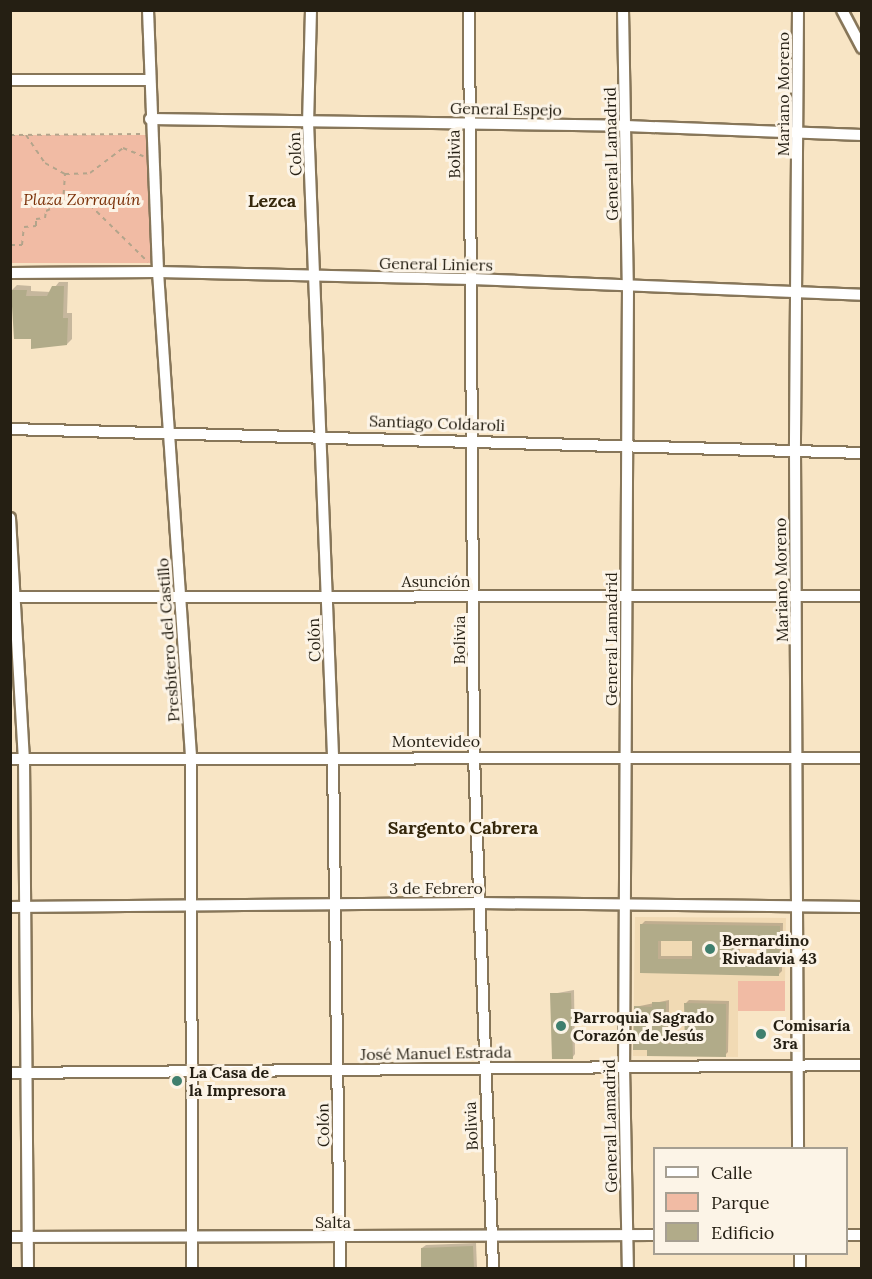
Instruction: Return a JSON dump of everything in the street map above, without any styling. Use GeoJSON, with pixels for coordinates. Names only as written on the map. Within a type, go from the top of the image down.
{"type":"FeatureCollection","features":[{"type":"Feature","properties":{"kind":"street","name":"Presbítero del Castillo"},"geometry":{"type":"LineString","coordinates":[[148,10],[150,120],[158,272],[191,757],[192,1269]]}},
{"type":"Feature","properties":{"kind":"street","name":"Colón"},"geometry":{"type":"LineString","coordinates":[[311,10],[308,122],[315,277],[318,435],[333,756],[340,1269]]}},
{"type":"Feature","properties":{"kind":"street","name":"Bolivia"},"geometry":{"type":"LineString","coordinates":[[470,10],[474,756],[493,1269]]}},
{"type":"Feature","properties":{"kind":"street","name":"General Lamadrid"},"geometry":{"type":"LineString","coordinates":[[623,10],[628,286],[624,1066],[628,1269]]}},
{"type":"Feature","properties":{"kind":"street","name":"Mariano Moreno"},"geometry":{"type":"LineString","coordinates":[[798,10],[795,450],[798,1147]]}},
{"type":"Feature","properties":{"kind":"street"},"geometry":{"type":"LineString","coordinates":[[842,10],[861,48]]}},
{"type":"Feature","properties":{"kind":"street"},"geometry":{"type":"LineString","coordinates":[[10,80],[149,80]]}},
{"type":"Feature","properties":{"kind":"street","name":"General Espejo"},"geometry":{"type":"LineString","coordinates":[[150,120],[626,126],[861,135]]}},
{"type":"Feature","properties":{"kind":"street","name":"General Liniers"},"geometry":{"type":"LineString","coordinates":[[10,273],[158,272],[472,279],[861,295]]}},
{"type":"Feature","properties":{"kind":"street","name":"Santiago Coldaroli"},"geometry":{"type":"LineString","coordinates":[[10,429],[472,439],[861,453]]}},
{"type":"Feature","properties":{"kind":"street"},"geometry":{"type":"LineString","coordinates":[[10,518],[24,759],[27,907],[28,1269]]}},
{"type":"Feature","properties":{"kind":"street","name":"Asunción"},"geometry":{"type":"LineString","coordinates":[[13,597],[180,595],[861,596]]}},
{"type":"Feature","properties":{"kind":"street","name":"Montevideo"},"geometry":{"type":"LineString","coordinates":[[10,759],[333,756],[861,758]]}},
{"type":"Feature","properties":{"kind":"street","name":"3 de Febrero"},"geometry":{"type":"LineString","coordinates":[[10,907],[479,903],[861,908]]}},
{"type":"Feature","properties":{"kind":"street","name":"José Manuel Estrada"},"geometry":{"type":"LineString","coordinates":[[10,1073],[861,1065]]}},
{"type":"Feature","properties":{"kind":"street","name":"Salta"},"geometry":{"type":"LineString","coordinates":[[10,1237],[653,1235]]}},
{"type":"Feature","properties":{"kind":"path"},"geometry":{"type":"LineString","coordinates":[[10,135],[151,134]]}},
{"type":"Feature","properties":{"kind":"path"},"geometry":{"type":"LineString","coordinates":[[26,135],[45,163],[65,174],[90,173],[123,148],[135,155],[152,156]]}},
{"type":"Feature","properties":{"kind":"path"},"geometry":{"type":"LineString","coordinates":[[63,204],[65,174]]}},
{"type":"Feature","properties":{"kind":"path"},"geometry":{"type":"LineString","coordinates":[[10,245],[22,245],[24,227],[36,226],[36,219],[45,218],[46,211],[63,204],[90,205],[158,272]]}},
{"type":"Feature","properties":{"kind":"shaded area"},"geometry":{"type":"Polygon","coordinates":[[[635,917],[786,918],[785,981],[738,981],[738,1057],[633,1056],[635,917]]]}},
{"type":"Feature","properties":{"kind":"green space","name":"Plaza Zorraquín"},"geometry":{"type":"Polygon","coordinates":[[[10,135],[153,135],[153,263],[11,263],[10,135]]]}},
{"type":"Feature","properties":{"kind":"green space"},"geometry":{"type":"Polygon","coordinates":[[[738,981],[785,981],[785,1011],[738,1011],[738,981]]]}},
{"type":"Feature","properties":{"kind":"building"},"geometry":{"type":"Polygon","coordinates":[[[52,286],[64,286],[63,318],[68,318],[67,345],[31,349],[31,339],[14,339],[11,290],[27,290],[26,296],[47,296],[52,286]]]}},
{"type":"Feature","properties":{"kind":"building","name":"Bernardino Rivadavia 43"},"geometry":{"type":"Polygon","coordinates":[[[640,924],[780,926],[779,976],[640,973],[640,924]],[[658,941],[658,959],[692,959],[692,941],[658,941]],[[738,941],[737,962],[763,963],[763,941],[738,941]]]}},
{"type":"Feature","properties":{"kind":"building","name":"Parroquia Sagrado Corazón de Jesús"},"geometry":{"type":"Polygon","coordinates":[[[550,993],[571,993],[573,1059],[552,1059],[550,993]]]}},
{"type":"Feature","properties":{"kind":"building"},"geometry":{"type":"Polygon","coordinates":[[[652,1002],[666,1002],[666,1044],[685,1044],[684,1003],[726,1004],[726,1057],[647,1056],[647,1050],[633,1050],[634,1006],[652,1007],[652,1002]]]}},
{"type":"Feature","properties":{"kind":"building"},"geometry":{"type":"Polygon","coordinates":[[[473,1246],[474,1269],[421,1269],[421,1248],[473,1246]]]}},
{"type":"Feature","properties":{"kind":"place","name":"Bernardino Rivadavia 43"},"geometry":{"type":"Point","coordinates":[710,949]}},
{"type":"Feature","properties":{"kind":"place","name":"Parroquia Sagrado Corazón de Jesús"},"geometry":{"type":"Point","coordinates":[561,1026]}},
{"type":"Feature","properties":{"kind":"place","name":"Comisaría 3ra"},"geometry":{"type":"Point","coordinates":[761,1034]}},
{"type":"Feature","properties":{"kind":"place","name":"La Casa de la Impresora"},"geometry":{"type":"Point","coordinates":[177,1081]}},
{"type":"Feature","properties":{"kind":"district","name":"Lezca"},"geometry":{"type":"Point","coordinates":[272,201]}},
{"type":"Feature","properties":{"kind":"district","name":"Sargento Cabrera"},"geometry":{"type":"Point","coordinates":[463,828]}}]}
